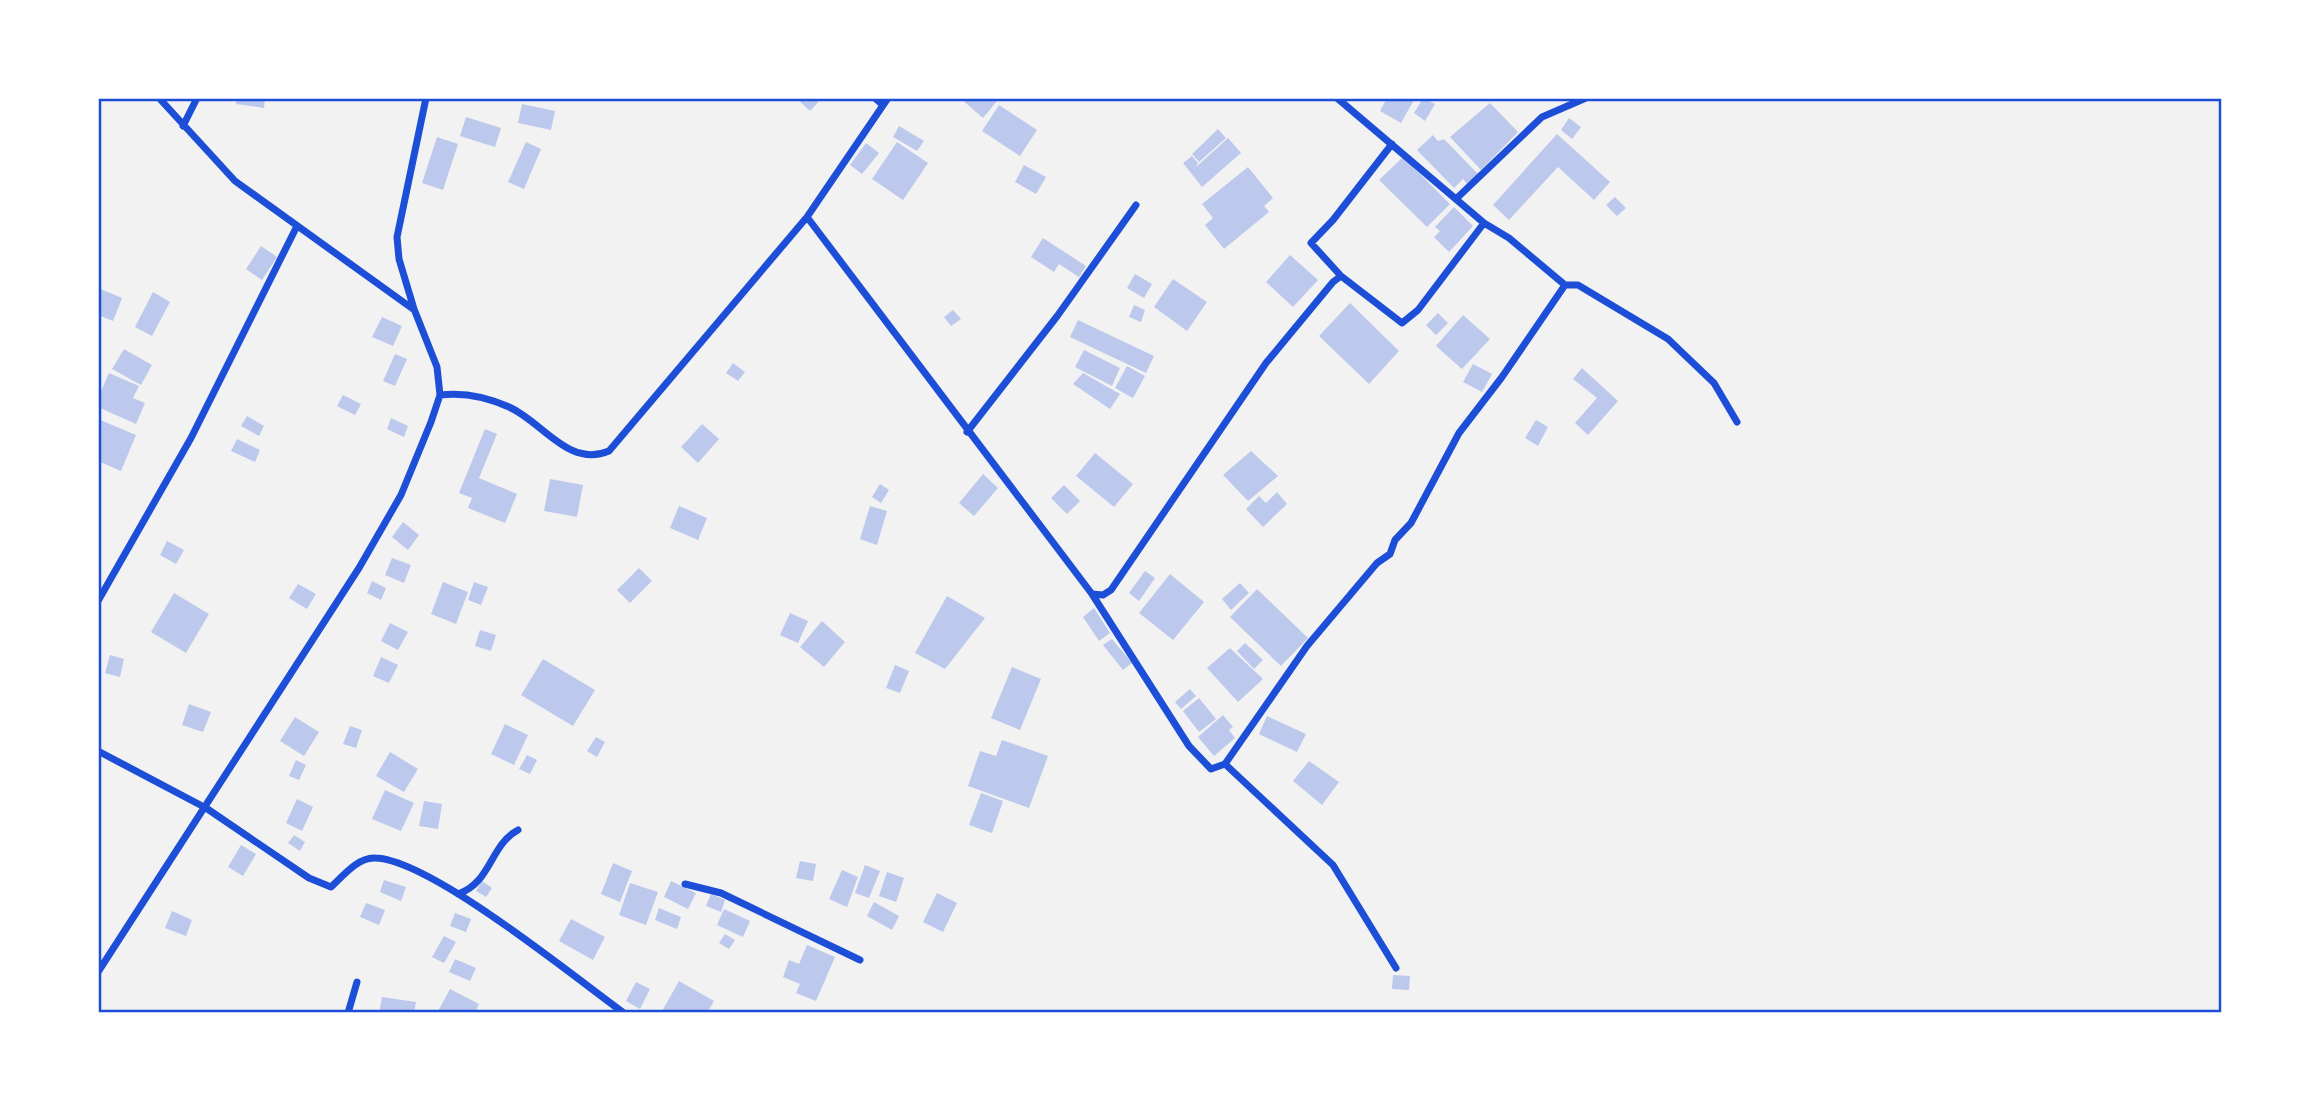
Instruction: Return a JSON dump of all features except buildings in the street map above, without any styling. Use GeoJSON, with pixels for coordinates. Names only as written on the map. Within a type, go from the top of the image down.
{"type":"FeatureCollection","features":[{"type":"Feature","properties":{"kind":"street"},"geometry":{"type":"LineString","coordinates":[[159,98],[235,181],[414,309]]}},
{"type":"Feature","properties":{"kind":"street"},"geometry":{"type":"LineString","coordinates":[[183,126],[197,98]]}},
{"type":"Feature","properties":{"kind":"street"},"geometry":{"type":"LineString","coordinates":[[98,972],[359,568],[401,495],[440,395],[437,367],[414,309],[399,259],[397,237],[426,98]]}},
{"type":"Feature","properties":{"kind":"street"},"geometry":{"type":"LineString","coordinates":[[440,395],[469,395],[512,408],[565,447],[579,454],[596,456],[609,451],[807,217],[885,102],[874,98]]}},
{"type":"Feature","properties":{"kind":"street"},"geometry":{"type":"LineString","coordinates":[[1337,98],[1484,223],[1509,238],[1565,285],[1578,285],[1668,339],[1714,383],[1737,422]]}},
{"type":"Feature","properties":{"kind":"street"},"geometry":{"type":"LineString","coordinates":[[1457,198],[1542,117],[1586,98]]}},
{"type":"Feature","properties":{"kind":"street"},"geometry":{"type":"LineString","coordinates":[[1392,144],[1333,220],[1311,243],[1341,276],[1402,323],[1418,310],[1484,223]]}},
{"type":"Feature","properties":{"kind":"street"},"geometry":{"type":"LineString","coordinates":[[967,432],[1058,315],[1136,205]]}},
{"type":"Feature","properties":{"kind":"street"},"geometry":{"type":"LineString","coordinates":[[807,217],[1092,594],[1189,746],[1211,769],[1226,764],[1307,646],[1377,563],[1390,554],[1395,540],[1410,523],[1459,433],[1502,377],[1565,285]]}},
{"type":"Feature","properties":{"kind":"street"},"geometry":{"type":"LineString","coordinates":[[98,601],[191,438],[297,226]]}},
{"type":"Feature","properties":{"kind":"street"},"geometry":{"type":"LineString","coordinates":[[1092,594],[1103,595],[1111,590],[1266,363],[1341,276]]}},
{"type":"Feature","properties":{"kind":"street"},"geometry":{"type":"LineString","coordinates":[[98,751],[206,808],[309,878],[331,887],[354,866],[373,857],[401,863],[444,883],[624,1013]]}},
{"type":"Feature","properties":{"kind":"street"},"geometry":{"type":"LineString","coordinates":[[1226,764],[1333,865],[1396,968]]}},
{"type":"Feature","properties":{"kind":"street"},"geometry":{"type":"LineString","coordinates":[[458,894],[472,889],[508,835],[518,830]]}},
{"type":"Feature","properties":{"kind":"street"},"geometry":{"type":"LineString","coordinates":[[685,884],[721,893],[860,960]]}},
{"type":"Feature","properties":{"kind":"street"},"geometry":{"type":"LineString","coordinates":[[348,1013],[357,982]]}}]}
